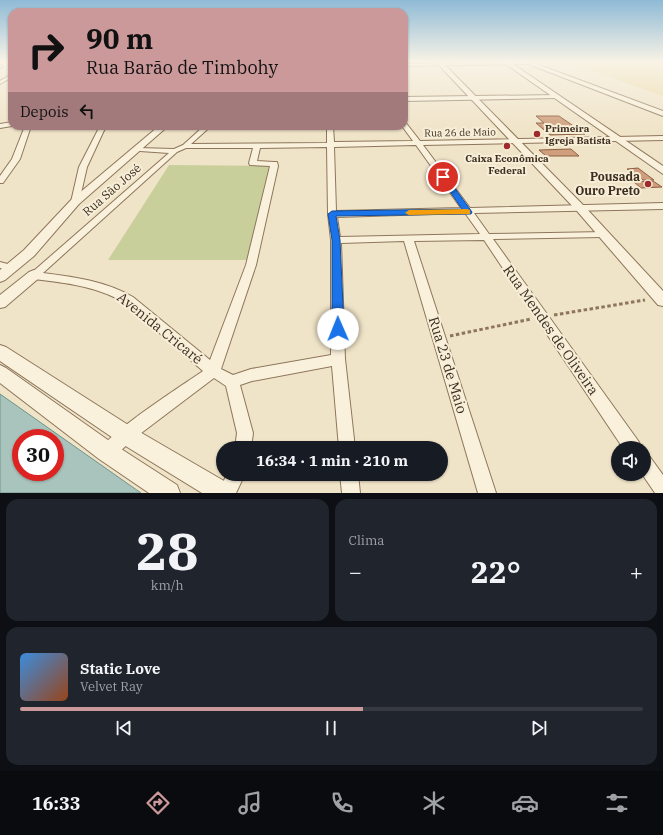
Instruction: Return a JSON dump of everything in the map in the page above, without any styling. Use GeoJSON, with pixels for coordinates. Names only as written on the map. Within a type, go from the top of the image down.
{"type":"FeatureCollection","features":[{"type":"Feature","properties":{"kind":"street"},"geometry":{"type":"LineString","coordinates":[[462,85],[581,209],[602,234],[662,298]]}},
{"type":"Feature","properties":{"kind":"street"},"geometry":{"type":"LineString","coordinates":[[540,85],[663,171]]}},
{"type":"Feature","properties":{"kind":"street"},"geometry":{"type":"LineString","coordinates":[[586,85],[663,114]]}},
{"type":"Feature","properties":{"kind":"street"},"geometry":{"type":"LineString","coordinates":[[408,99],[556,96]]}},
{"type":"Feature","properties":{"kind":"street","name":"Rua Mendes de Oliveira"},"geometry":{"type":"LineString","coordinates":[[408,129],[486,236],[628,441]]}},
{"type":"Feature","properties":{"kind":"street"},"geometry":{"type":"LineString","coordinates":[[0,181],[16,158],[26,130]]}},
{"type":"Feature","properties":{"kind":"street"},"geometry":{"type":"LineString","coordinates":[[75,202],[84,167],[101,130]]}},
{"type":"Feature","properties":{"kind":"street"},"geometry":{"type":"LineString","coordinates":[[0,277],[6,266],[42,240],[75,202],[140,149],[160,130]]}},
{"type":"Feature","properties":{"kind":"street","name":"Rua São José"},"geometry":{"type":"LineString","coordinates":[[34,275],[175,150],[185,146],[203,130]]}},
{"type":"Feature","properties":{"kind":"street"},"geometry":{"type":"LineString","coordinates":[[330,130],[332,214],[336,240],[338,359],[346,441]]}},
{"type":"Feature","properties":{"kind":"street","name":"Rua 26 de Maio"},"geometry":{"type":"LineString","coordinates":[[185,146],[330,145],[663,138]]}},
{"type":"Feature","properties":{"kind":"street"},"geometry":{"type":"LineString","coordinates":[[213,371],[251,265],[274,166],[274,164],[270,163],[253,163],[257,146]]}},
{"type":"Feature","properties":{"kind":"street"},"geometry":{"type":"LineString","coordinates":[[140,149],[175,150]]}},
{"type":"Feature","properties":{"kind":"street"},"geometry":{"type":"LineString","coordinates":[[332,214],[468,212],[663,206]]}},
{"type":"Feature","properties":{"kind":"street"},"geometry":{"type":"LineString","coordinates":[[336,240],[602,234]]}},
{"type":"Feature","properties":{"kind":"street","name":"Rua 23 de Maio"},"geometry":{"type":"LineString","coordinates":[[408,238],[487,493]]}},
{"type":"Feature","properties":{"kind":"street"},"geometry":{"type":"LineString","coordinates":[[6,266],[34,275]]}},
{"type":"Feature","properties":{"kind":"street"},"geometry":{"type":"LineString","coordinates":[[0,303],[34,275]]}},
{"type":"Feature","properties":{"kind":"street","name":"Avenida Cricaré"},"geometry":{"type":"LineString","coordinates":[[34,275],[94,285],[116,291],[129,300],[213,371],[232,382]]}},
{"type":"Feature","properties":{"kind":"street"},"geometry":{"type":"LineString","coordinates":[[0,352],[126,435],[223,493]]}},
{"type":"Feature","properties":{"kind":"street"},"geometry":{"type":"LineString","coordinates":[[244,441],[245,433],[232,382],[251,376],[338,359]]}},
{"type":"Feature","properties":{"kind":"street","name":"Avenida Cricaré"},"geometry":{"type":"LineString","coordinates":[[107,452],[126,435],[213,371]]}},
{"type":"Feature","properties":{"kind":"street"},"geometry":{"type":"LineString","coordinates":[[0,373],[107,452],[168,493]]}},
{"type":"Feature","properties":{"kind":"street"},"geometry":{"type":"LineString","coordinates":[[651,473],[663,490]]}},
{"type":"Feature","properties":{"kind":"street"},"geometry":{"type":"LineString","coordinates":[[227,493],[233,481]]}},
{"type":"Feature","properties":{"kind":"street"},"geometry":{"type":"LineString","coordinates":[[350,481],[351,493]]}},
{"type":"Feature","properties":{"kind":"green space"},"geometry":{"type":"Polygon","coordinates":[[[169,165],[269,166],[247,260],[108,260],[169,165]]]}},
{"type":"Feature","properties":{"kind":"sand"},"geometry":{"type":"Polygon","coordinates":[[[632,85],[663,85],[663,96],[632,85]]]}},
{"type":"Feature","properties":{"kind":"water"},"geometry":{"type":"Polygon","coordinates":[[[0,394],[50,429],[12,429],[12,481],[64,481],[64,439],[141,493],[0,493],[0,394]]]}},
{"type":"Feature","properties":{"kind":"building"},"geometry":{"type":"Polygon","coordinates":[[[536,116],[559,116],[585,134],[550,135],[536,123],[544,123],[536,116]]]}},
{"type":"Feature","properties":{"kind":"building"},"geometry":{"type":"Polygon","coordinates":[[[571,149],[579,156],[546,156],[539,150],[571,149]]]}},
{"type":"Feature","properties":{"kind":"building"},"geometry":{"type":"Polygon","coordinates":[[[638,168],[654,180],[643,180],[627,169],[638,168]]]}},
{"type":"Feature","properties":{"kind":"building","name":"Pousada Ouro Preto"},"geometry":{"type":"Polygon","coordinates":[[[653,181],[662,187],[641,188],[634,182],[653,181]]]}},
{"type":"Feature","properties":{"kind":"slow traffic"},"geometry":{"type":"LineString","coordinates":[[409,213],[467,212]]}},
{"type":"Feature","properties":{"kind":"place","name":"Primeira Igreja Batista"},"geometry":{"type":"Point","coordinates":[537,134]}},
{"type":"Feature","properties":{"kind":"place","name":"Caixa Econômica Federal"},"geometry":{"type":"Point","coordinates":[507,146]}},
{"type":"Feature","properties":{"kind":"place","name":"Pousada Ouro Preto"},"geometry":{"type":"Point","coordinates":[648,184]}},
{"type":"Feature","properties":{"kind":"route"},"geometry":{"type":"LineString","coordinates":[[338,329],[336,240],[332,214],[468,212],[443,177]]}}]}
